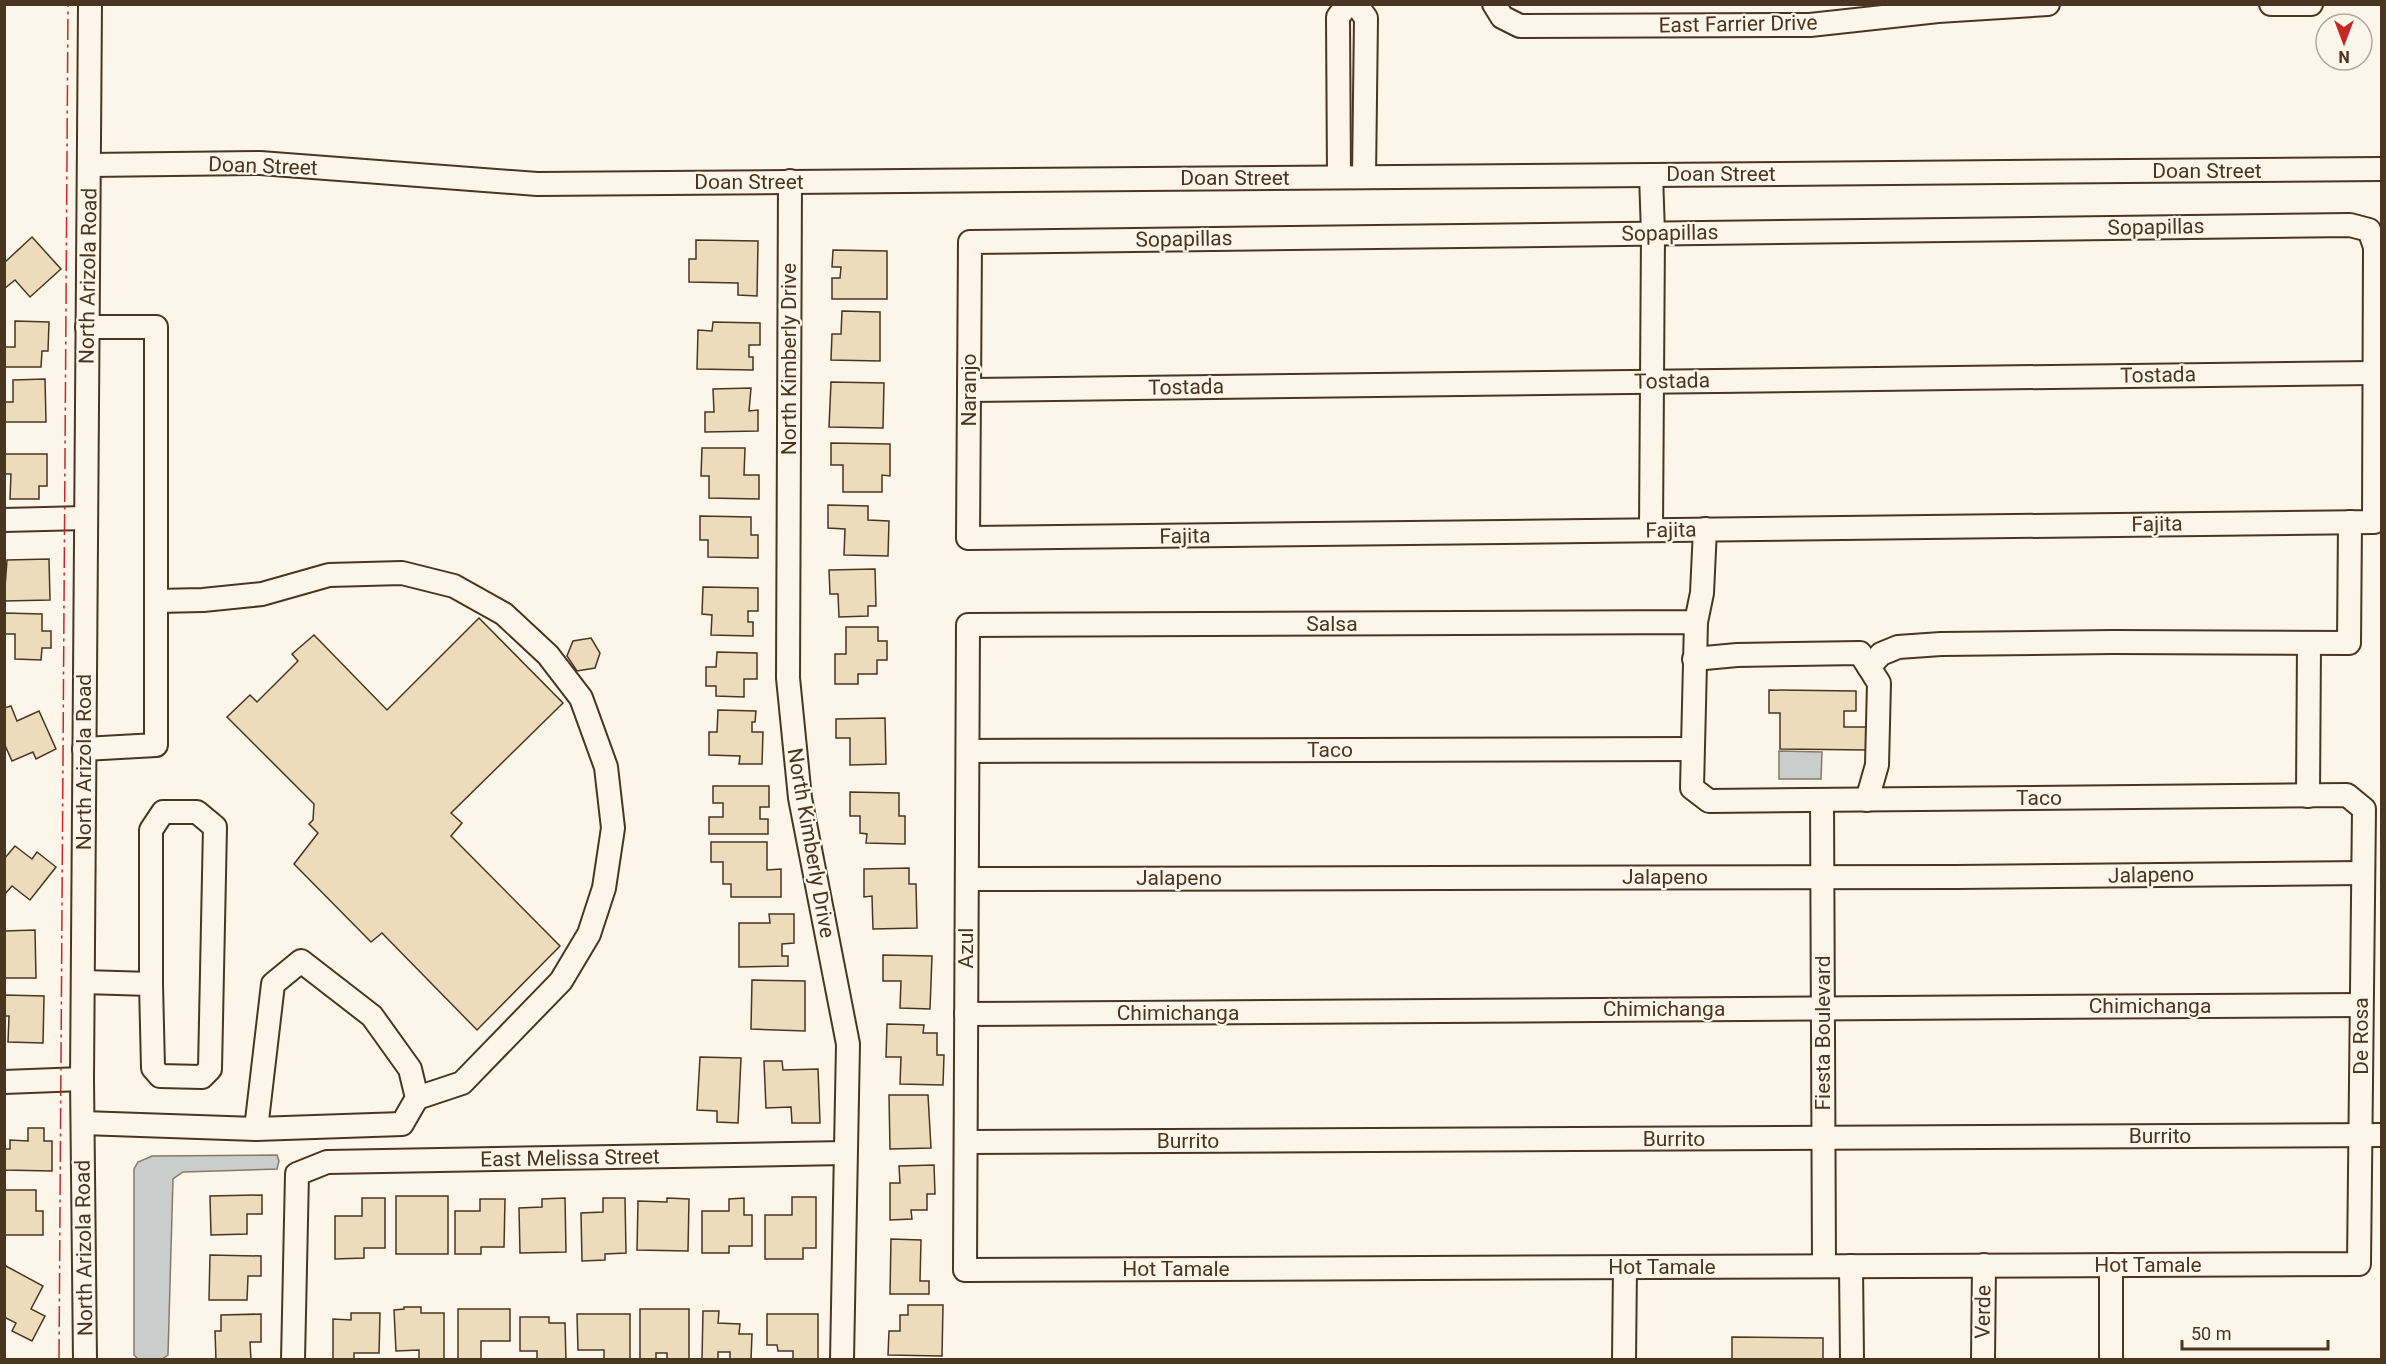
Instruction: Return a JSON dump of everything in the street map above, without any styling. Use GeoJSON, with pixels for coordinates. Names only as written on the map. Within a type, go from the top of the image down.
{"type":"FeatureCollection","features":[{"type":"Feature","properties":{"kind":"street","name":"North Arizola Road"},"geometry":{"type":"LineString","coordinates":[[86,1359],[82,1079],[90,4]]}},
{"type":"Feature","properties":{"kind":"street"},"geometry":{"type":"LineString","coordinates":[[1339,177],[1338,17],[1348,4]]}},
{"type":"Feature","properties":{"kind":"street"},"geometry":{"type":"LineString","coordinates":[[1356,4],[1366,18],[1364,177]]}},
{"type":"Feature","properties":{"kind":"street","name":"East Farrier Drive"},"geometry":{"type":"LineString","coordinates":[[1498,11],[1520,26],[1810,25],[1938,10],[2048,4]]}},
{"type":"Feature","properties":{"kind":"street"},"geometry":{"type":"LineString","coordinates":[[2271,4],[2311,4]]}},
{"type":"Feature","properties":{"kind":"street","name":"Doan Street"},"geometry":{"type":"LineString","coordinates":[[89,165],[260,163],[537,184],[2382,169]]}},
{"type":"Feature","properties":{"kind":"street"},"geometry":{"type":"LineString","coordinates":[[1651,175],[1653,233],[1651,530]]}},
{"type":"Feature","properties":{"kind":"street","name":"North Kimberly Drive"},"geometry":{"type":"LineString","coordinates":[[790,182],[788,678],[800,798],[848,1044],[842,1359]]}},
{"type":"Feature","properties":{"kind":"street","name":"Sopapillas"},"geometry":{"type":"LineString","coordinates":[[970,242],[2350,225],[2370,230],[2376,247],[2374,373]]}},
{"type":"Feature","properties":{"kind":"street","name":"Naranjo"},"geometry":{"type":"LineString","coordinates":[[968,538],[970,242]]}},
{"type":"Feature","properties":{"kind":"street"},"geometry":{"type":"LineString","coordinates":[[84,749],[156,745],[156,327],[87,327]]}},
{"type":"Feature","properties":{"kind":"street","name":"Tostada"},"geometry":{"type":"LineString","coordinates":[[969,390],[2374,373]]}},
{"type":"Feature","properties":{"kind":"street","name":"Fajita"},"geometry":{"type":"LineString","coordinates":[[968,538],[2374,522],[2374,373]]}},
{"type":"Feature","properties":{"kind":"street"},"geometry":{"type":"LineString","coordinates":[[4,520],[85,518]]}},
{"type":"Feature","properties":{"kind":"street"},"geometry":{"type":"LineString","coordinates":[[1869,667],[1881,654],[1898,647],[1941,644],[2349,643],[2350,522]]}},
{"type":"Feature","properties":{"kind":"street"},"geometry":{"type":"LineString","coordinates":[[1692,749],[1696,622],[1701,593],[1705,529]]}},
{"type":"Feature","properties":{"kind":"street"},"geometry":{"type":"LineString","coordinates":[[83,1123],[256,1129],[402,1124],[417,1098],[462,1083],[561,981],[589,934],[604,888],[613,828],[606,767],[580,698],[548,656],[504,614],[454,586],[402,573],[329,575],[262,594],[203,600],[156,601]]}},
{"type":"Feature","properties":{"kind":"street","name":"Salsa"},"geometry":{"type":"LineString","coordinates":[[968,625],[1696,622]]}},
{"type":"Feature","properties":{"kind":"street","name":"Azul"},"geometry":{"type":"LineString","coordinates":[[965,1270],[968,625]]}},
{"type":"Feature","properties":{"kind":"street"},"geometry":{"type":"LineString","coordinates":[[2308,796],[2309,643]]}},
{"type":"Feature","properties":{"kind":"street"},"geometry":{"type":"LineString","coordinates":[[1694,659],[1737,655],[1860,653],[1879,682],[1877,765],[1867,800]]}},
{"type":"Feature","properties":{"kind":"street","name":"Taco"},"geometry":{"type":"LineString","coordinates":[[968,751],[1692,749],[1692,788],[1709,801],[2348,795],[2364,809]]}},
{"type":"Feature","properties":{"kind":"street","name":"Fiesta Boulevard"},"geometry":{"type":"LineString","coordinates":[[1821,800],[1824,1266]]}},
{"type":"Feature","properties":{"kind":"street","name":"De Rosa"},"geometry":{"type":"LineString","coordinates":[[2359,1264],[2371,1135],[2361,1005],[2364,809]]}},
{"type":"Feature","properties":{"kind":"street"},"geometry":{"type":"LineString","coordinates":[[163,812],[197,812],[214,827],[210,1070],[202,1077],[160,1076],[153,1068],[152,984],[152,830],[163,812]]}},
{"type":"Feature","properties":{"kind":"street","name":"Jalapeno"},"geometry":{"type":"LineString","coordinates":[[967,879],[2363,873]]}},
{"type":"Feature","properties":{"kind":"street"},"geometry":{"type":"LineString","coordinates":[[256,1129],[273,984],[301,961],[372,1016],[410,1069],[417,1098]]}},
{"type":"Feature","properties":{"kind":"street"},"geometry":{"type":"LineString","coordinates":[[83,982],[152,984]]}},
{"type":"Feature","properties":{"kind":"street","name":"Chimichanga"},"geometry":{"type":"LineString","coordinates":[[966,1014],[2361,1005]]}},
{"type":"Feature","properties":{"kind":"street"},"geometry":{"type":"LineString","coordinates":[[4,1082],[82,1079]]}},
{"type":"Feature","properties":{"kind":"street","name":"Burrito"},"geometry":{"type":"LineString","coordinates":[[966,1142],[2371,1135]]}},
{"type":"Feature","properties":{"kind":"street","name":"East Melissa Street"},"geometry":{"type":"LineString","coordinates":[[293,1359],[297,1174],[327,1162],[845,1153]]}},
{"type":"Feature","properties":{"kind":"street","name":"Hot Tamale"},"geometry":{"type":"LineString","coordinates":[[965,1270],[2359,1264]]}},
{"type":"Feature","properties":{"kind":"street","name":"Verde"},"geometry":{"type":"LineString","coordinates":[[1983,1359],[1984,1265]]}},
{"type":"Feature","properties":{"kind":"street"},"geometry":{"type":"LineString","coordinates":[[2110,1359],[2111,1265]]}},
{"type":"Feature","properties":{"kind":"street"},"geometry":{"type":"LineString","coordinates":[[1851,1266],[1852,1359]]}},
{"type":"Feature","properties":{"kind":"street"},"geometry":{"type":"LineString","coordinates":[[1624,1267],[1624,1359]]}},
{"type":"Feature","properties":{"kind":"shaded area"},"geometry":{"type":"Polygon","coordinates":[[[1779,751],[1822,752],[1821,779],[1779,779],[1779,751]]]}},
{"type":"Feature","properties":{"kind":"shaded area"},"geometry":{"type":"Polygon","coordinates":[[[277,1155],[279,1161],[277,1169],[183,1172],[173,1179],[168,1355],[162,1359],[138,1359],[134,1355],[134,1169],[138,1162],[152,1156],[277,1155]]]}},
{"type":"Feature","properties":{"kind":"building"},"geometry":{"type":"Polygon","coordinates":[[[32,237],[61,269],[30,297],[15,280],[4,289],[4,263],[32,237]]]}},
{"type":"Feature","properties":{"kind":"building"},"geometry":{"type":"Polygon","coordinates":[[[696,240],[758,241],[757,296],[738,295],[738,283],[689,282],[689,259],[696,259],[696,240]]]}},
{"type":"Feature","properties":{"kind":"building"},"geometry":{"type":"Polygon","coordinates":[[[833,250],[887,251],[887,299],[832,299],[832,278],[840,278],[841,267],[832,267],[833,250]]]}},
{"type":"Feature","properties":{"kind":"building"},"geometry":{"type":"Polygon","coordinates":[[[842,311],[880,312],[880,361],[831,360],[832,334],[841,334],[842,311]]]}},
{"type":"Feature","properties":{"kind":"building"},"geometry":{"type":"Polygon","coordinates":[[[15,321],[49,322],[48,351],[42,351],[41,367],[4,367],[4,347],[15,347],[15,321]]]}},
{"type":"Feature","properties":{"kind":"building"},"geometry":{"type":"Polygon","coordinates":[[[713,322],[760,323],[760,345],[749,345],[749,357],[753,357],[753,370],[697,369],[698,330],[712,331],[713,322]]]}},
{"type":"Feature","properties":{"kind":"building"},"geometry":{"type":"Polygon","coordinates":[[[45,379],[46,422],[4,422],[4,402],[13,402],[13,380],[45,379]]]}},
{"type":"Feature","properties":{"kind":"building"},"geometry":{"type":"Polygon","coordinates":[[[831,382],[884,383],[883,428],[829,427],[831,382]]]}},
{"type":"Feature","properties":{"kind":"building"},"geometry":{"type":"Polygon","coordinates":[[[751,388],[749,411],[758,410],[758,431],[705,432],[705,412],[714,412],[713,389],[751,388]]]}},
{"type":"Feature","properties":{"kind":"building"},"geometry":{"type":"Polygon","coordinates":[[[831,443],[890,444],[890,476],[882,475],[882,492],[843,492],[843,465],[831,465],[831,443]]]}},
{"type":"Feature","properties":{"kind":"building"},"geometry":{"type":"Polygon","coordinates":[[[702,448],[745,448],[744,475],[759,475],[759,499],[709,498],[709,476],[701,476],[702,448]]]}},
{"type":"Feature","properties":{"kind":"building"},"geometry":{"type":"Polygon","coordinates":[[[4,454],[47,454],[47,486],[39,486],[39,499],[10,499],[11,474],[4,474],[4,454]]]}},
{"type":"Feature","properties":{"kind":"building"},"geometry":{"type":"Polygon","coordinates":[[[828,505],[868,506],[868,520],[889,521],[888,556],[844,555],[845,529],[828,528],[828,505]]]}},
{"type":"Feature","properties":{"kind":"building"},"geometry":{"type":"Polygon","coordinates":[[[700,516],[751,517],[751,535],[758,535],[758,558],[708,557],[708,540],[700,540],[700,516]]]}},
{"type":"Feature","properties":{"kind":"building"},"geometry":{"type":"Polygon","coordinates":[[[49,559],[50,600],[4,601],[7,560],[49,559]]]}},
{"type":"Feature","properties":{"kind":"building"},"geometry":{"type":"Polygon","coordinates":[[[875,569],[876,606],[868,606],[868,616],[839,617],[838,594],[830,594],[829,570],[875,569]]]}},
{"type":"Feature","properties":{"kind":"building"},"geometry":{"type":"Polygon","coordinates":[[[703,587],[758,588],[758,611],[748,611],[748,622],[753,622],[753,636],[711,635],[712,615],[702,614],[703,587]]]}},
{"type":"Feature","properties":{"kind":"building"},"geometry":{"type":"Polygon","coordinates":[[[4,613],[42,614],[42,631],[51,631],[51,648],[42,648],[41,660],[15,659],[15,634],[4,634],[4,613]]]}},
{"type":"Feature","properties":{"kind":"building"},"geometry":{"type":"Polygon","coordinates":[[[479,618],[563,703],[451,813],[462,823],[451,836],[560,946],[477,1030],[382,933],[371,942],[294,864],[318,833],[309,824],[313,820],[314,804],[227,717],[250,695],[257,702],[298,661],[292,654],[314,635],[387,710],[479,618]]]}},
{"type":"Feature","properties":{"kind":"building"},"geometry":{"type":"Polygon","coordinates":[[[846,627],[878,627],[878,641],[887,641],[887,660],[877,660],[877,674],[858,674],[858,684],[835,684],[835,654],[846,654],[846,627]]]}},
{"type":"Feature","properties":{"kind":"building"},"geometry":{"type":"Polygon","coordinates":[[[591,638],[600,653],[595,668],[577,671],[567,656],[573,641],[591,638]]]}},
{"type":"Feature","properties":{"kind":"building"},"geometry":{"type":"Polygon","coordinates":[[[717,652],[757,653],[757,679],[744,679],[744,697],[716,696],[716,686],[706,686],[706,667],[716,667],[717,652]]]}},
{"type":"Feature","properties":{"kind":"building"},"geometry":{"type":"Polygon","coordinates":[[[1769,690],[1856,691],[1856,711],[1844,711],[1844,727],[1870,727],[1870,750],[1780,749],[1780,713],[1769,713],[1769,690]]]}},
{"type":"Feature","properties":{"kind":"building"},"geometry":{"type":"Polygon","coordinates":[[[11,706],[17,721],[39,711],[56,749],[36,759],[33,752],[12,761],[4,743],[4,708],[11,706]]]}},
{"type":"Feature","properties":{"kind":"building"},"geometry":{"type":"Polygon","coordinates":[[[718,710],[756,711],[755,722],[752,722],[752,732],[763,732],[762,764],[739,764],[740,756],[709,755],[709,732],[717,732],[718,710]]]}},
{"type":"Feature","properties":{"kind":"building"},"geometry":{"type":"Polygon","coordinates":[[[885,718],[886,764],[850,765],[850,738],[836,738],[836,719],[885,718]]]}},
{"type":"Feature","properties":{"kind":"building"},"geometry":{"type":"Polygon","coordinates":[[[713,786],[769,786],[769,807],[760,807],[760,819],[768,819],[768,834],[709,834],[709,817],[723,817],[723,803],[713,803],[713,786]]]}},
{"type":"Feature","properties":{"kind":"building"},"geometry":{"type":"Polygon","coordinates":[[[850,792],[899,793],[899,816],[905,816],[905,844],[866,843],[867,834],[860,833],[860,816],[850,816],[850,792]]]}},
{"type":"Feature","properties":{"kind":"building"},"geometry":{"type":"Polygon","coordinates":[[[711,842],[767,842],[767,870],[781,869],[781,897],[731,897],[731,884],[723,884],[723,862],[711,862],[711,842]]]}},
{"type":"Feature","properties":{"kind":"building"},"geometry":{"type":"Polygon","coordinates":[[[15,846],[32,859],[37,852],[56,867],[30,900],[12,886],[4,895],[4,859],[15,846]]]}},
{"type":"Feature","properties":{"kind":"building"},"geometry":{"type":"Polygon","coordinates":[[[909,868],[909,884],[916,884],[917,928],[873,929],[872,896],[864,897],[864,869],[909,868]]]}},
{"type":"Feature","properties":{"kind":"building"},"geometry":{"type":"Polygon","coordinates":[[[769,914],[794,914],[794,943],[782,944],[782,956],[788,956],[788,966],[739,967],[739,923],[770,923],[769,914]]]}},
{"type":"Feature","properties":{"kind":"building"},"geometry":{"type":"Polygon","coordinates":[[[35,930],[36,978],[4,978],[4,931],[35,930]]]}},
{"type":"Feature","properties":{"kind":"building"},"geometry":{"type":"Polygon","coordinates":[[[883,955],[932,956],[930,1009],[900,1008],[901,981],[883,981],[883,955]]]}},
{"type":"Feature","properties":{"kind":"building"},"geometry":{"type":"Polygon","coordinates":[[[752,980],[805,981],[805,1031],[751,1029],[752,980]]]}},
{"type":"Feature","properties":{"kind":"building"},"geometry":{"type":"Polygon","coordinates":[[[4,995],[44,996],[43,1043],[8,1042],[9,1016],[4,1016],[4,995]]]}},
{"type":"Feature","properties":{"kind":"building"},"geometry":{"type":"Polygon","coordinates":[[[887,1024],[924,1025],[923,1033],[937,1033],[937,1055],[944,1055],[943,1085],[900,1084],[901,1057],[886,1057],[887,1024]]]}},
{"type":"Feature","properties":{"kind":"building"},"geometry":{"type":"Polygon","coordinates":[[[700,1057],[741,1058],[738,1123],[717,1122],[717,1111],[697,1110],[700,1057]]]}},
{"type":"Feature","properties":{"kind":"building"},"geometry":{"type":"Polygon","coordinates":[[[764,1061],[782,1061],[783,1070],[818,1069],[820,1123],[792,1123],[791,1107],[766,1108],[764,1061]]]}},
{"type":"Feature","properties":{"kind":"building"},"geometry":{"type":"Polygon","coordinates":[[[889,1095],[928,1095],[931,1148],[890,1149],[889,1095]]]}},
{"type":"Feature","properties":{"kind":"building"},"geometry":{"type":"Polygon","coordinates":[[[28,1128],[44,1128],[44,1141],[52,1141],[52,1171],[4,1170],[4,1149],[10,1149],[10,1140],[28,1141],[28,1128]]]}},
{"type":"Feature","properties":{"kind":"building"},"geometry":{"type":"Polygon","coordinates":[[[934,1165],[935,1194],[927,1194],[927,1210],[911,1210],[912,1219],[890,1220],[890,1183],[900,1183],[899,1166],[934,1165]]]}},
{"type":"Feature","properties":{"kind":"building"},"geometry":{"type":"Polygon","coordinates":[[[4,1190],[36,1190],[36,1211],[43,1211],[43,1235],[4,1235],[4,1190]]]}},
{"type":"Feature","properties":{"kind":"building"},"geometry":{"type":"Polygon","coordinates":[[[262,1195],[262,1214],[247,1214],[247,1234],[211,1235],[210,1196],[262,1195]]]}},
{"type":"Feature","properties":{"kind":"building"},"geometry":{"type":"Polygon","coordinates":[[[396,1196],[448,1196],[448,1254],[396,1254],[396,1196]]]}},
{"type":"Feature","properties":{"kind":"building"},"geometry":{"type":"Polygon","coordinates":[[[792,1197],[816,1197],[816,1248],[803,1248],[803,1259],[765,1259],[765,1215],[792,1215],[792,1197]]]}},
{"type":"Feature","properties":{"kind":"building"},"geometry":{"type":"Polygon","coordinates":[[[362,1198],[385,1198],[385,1248],[364,1248],[364,1258],[335,1259],[335,1216],[362,1216],[362,1198]]]}},
{"type":"Feature","properties":{"kind":"building"},"geometry":{"type":"Polygon","coordinates":[[[565,1198],[566,1252],[520,1253],[519,1208],[542,1207],[542,1199],[565,1198]]]}},
{"type":"Feature","properties":{"kind":"building"},"geometry":{"type":"Polygon","coordinates":[[[603,1198],[625,1198],[626,1253],[605,1254],[605,1260],[582,1261],[581,1213],[603,1212],[603,1198]]]}},
{"type":"Feature","properties":{"kind":"building"},"geometry":{"type":"Polygon","coordinates":[[[667,1198],[689,1199],[688,1251],[637,1250],[638,1201],[667,1202],[667,1198]]]}},
{"type":"Feature","properties":{"kind":"building"},"geometry":{"type":"Polygon","coordinates":[[[744,1198],[744,1215],[752,1215],[752,1246],[729,1246],[729,1253],[702,1253],[702,1211],[729,1211],[729,1199],[744,1198]]]}},
{"type":"Feature","properties":{"kind":"building"},"geometry":{"type":"Polygon","coordinates":[[[480,1199],[505,1199],[504,1247],[481,1247],[481,1254],[455,1254],[455,1211],[480,1211],[480,1199]]]}},
{"type":"Feature","properties":{"kind":"building"},"geometry":{"type":"Polygon","coordinates":[[[891,1239],[921,1240],[920,1281],[929,1281],[929,1294],[890,1294],[891,1239]]]}},
{"type":"Feature","properties":{"kind":"building"},"geometry":{"type":"Polygon","coordinates":[[[210,1255],[261,1256],[261,1276],[248,1276],[247,1300],[209,1300],[210,1255]]]}},
{"type":"Feature","properties":{"kind":"building"},"geometry":{"type":"Polygon","coordinates":[[[4,1265],[43,1286],[31,1309],[45,1316],[32,1341],[12,1331],[16,1323],[4,1317],[4,1265]]]}},
{"type":"Feature","properties":{"kind":"building"},"geometry":{"type":"Polygon","coordinates":[[[908,1305],[943,1305],[942,1356],[888,1355],[889,1331],[900,1331],[900,1315],[908,1315],[908,1305]]]}},
{"type":"Feature","properties":{"kind":"building"},"geometry":{"type":"Polygon","coordinates":[[[404,1307],[421,1307],[421,1313],[444,1313],[444,1360],[419,1360],[419,1350],[396,1351],[394,1310],[404,1309],[404,1307]]]}},
{"type":"Feature","properties":{"kind":"building"},"geometry":{"type":"Polygon","coordinates":[[[458,1309],[510,1309],[510,1341],[481,1341],[481,1360],[458,1360],[458,1309]]]}},
{"type":"Feature","properties":{"kind":"building"},"geometry":{"type":"Polygon","coordinates":[[[640,1309],[689,1309],[689,1360],[667,1360],[667,1353],[656,1353],[656,1360],[640,1360],[640,1309]]]}},
{"type":"Feature","properties":{"kind":"building"},"geometry":{"type":"Polygon","coordinates":[[[703,1311],[719,1311],[718,1323],[740,1324],[739,1334],[752,1334],[751,1360],[730,1360],[730,1352],[718,1352],[718,1360],[702,1360],[703,1311]]]}},
{"type":"Feature","properties":{"kind":"building"},"geometry":{"type":"Polygon","coordinates":[[[351,1313],[380,1313],[379,1353],[354,1353],[354,1360],[333,1360],[333,1319],[351,1320],[351,1313]]]}},
{"type":"Feature","properties":{"kind":"building"},"geometry":{"type":"Polygon","coordinates":[[[261,1314],[261,1342],[250,1342],[251,1360],[216,1360],[215,1331],[221,1331],[221,1315],[261,1314]]]}},
{"type":"Feature","properties":{"kind":"building"},"geometry":{"type":"Polygon","coordinates":[[[577,1314],[630,1314],[630,1360],[604,1360],[604,1350],[578,1350],[577,1314]]]}},
{"type":"Feature","properties":{"kind":"building"},"geometry":{"type":"Polygon","coordinates":[[[767,1314],[818,1314],[818,1360],[793,1360],[793,1351],[778,1351],[777,1345],[767,1345],[767,1314]]]}},
{"type":"Feature","properties":{"kind":"building"},"geometry":{"type":"Polygon","coordinates":[[[520,1317],[549,1317],[549,1323],[565,1323],[566,1360],[537,1360],[537,1351],[520,1351],[520,1317]]]}},
{"type":"Feature","properties":{"kind":"building"},"geometry":{"type":"Polygon","coordinates":[[[1732,1337],[1823,1338],[1823,1360],[1732,1360],[1732,1337]]]}},
{"type":"Feature","properties":{"kind":"power"},"geometry":{"type":"LineString","coordinates":[[59,1360],[68,4]]}}]}
